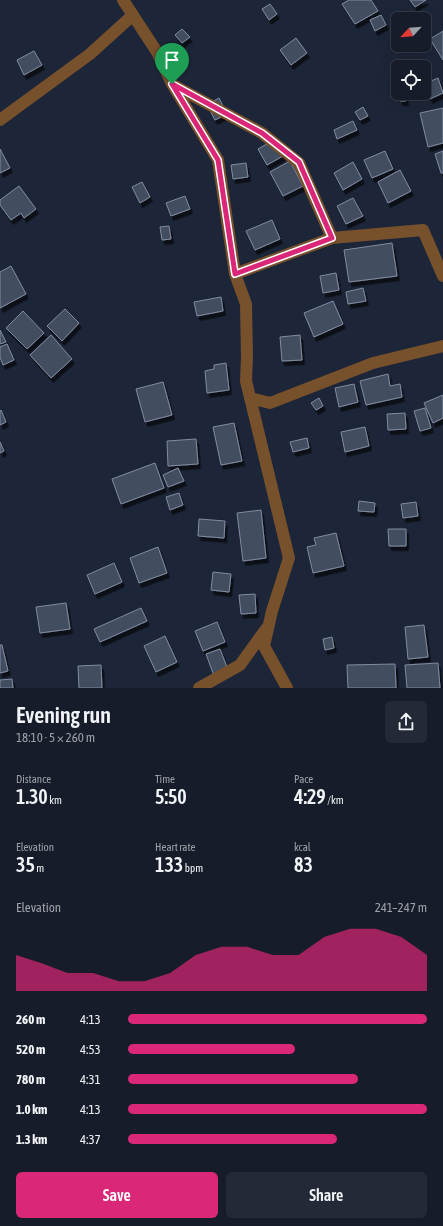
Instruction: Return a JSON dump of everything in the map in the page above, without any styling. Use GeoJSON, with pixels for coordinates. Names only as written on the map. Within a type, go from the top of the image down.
{"type":"FeatureCollection","features":[{"type":"Feature","properties":{"kind":"street"},"geometry":{"type":"LineString","coordinates":[[123,0],[157,52],[172,84],[218,160],[235,274],[246,304],[246,380],[289,558],[264,646],[287,688]]}},
{"type":"Feature","properties":{"kind":"street"},"geometry":{"type":"LineString","coordinates":[[0,120],[90,54],[133,15]]}},
{"type":"Feature","properties":{"kind":"street"},"geometry":{"type":"LineString","coordinates":[[172,84],[262,133],[299,162],[332,238]]}},
{"type":"Feature","properties":{"kind":"street"},"geometry":{"type":"LineString","coordinates":[[235,274],[332,238],[423,230],[443,276]]}},
{"type":"Feature","properties":{"kind":"street"},"geometry":{"type":"LineString","coordinates":[[250,398],[270,403],[373,363],[443,346]]}},
{"type":"Feature","properties":{"kind":"street"},"geometry":{"type":"LineString","coordinates":[[200,688],[240,665],[269,625]]}},
{"type":"Feature","properties":{"kind":"building"},"geometry":{"type":"Polygon","coordinates":[[[349,0],[371,0],[378,11],[355,24],[342,4],[349,0]]]}},
{"type":"Feature","properties":{"kind":"building"},"geometry":{"type":"Polygon","coordinates":[[[410,0],[426,0],[415,7],[410,0]]]}},
{"type":"Feature","properties":{"kind":"building"},"geometry":{"type":"Polygon","coordinates":[[[270,4],[277,14],[269,20],[262,9],[270,4]]]}},
{"type":"Feature","properties":{"kind":"building"},"geometry":{"type":"Polygon","coordinates":[[[381,15],[386,25],[375,31],[370,20],[381,15]]]}},
{"type":"Feature","properties":{"kind":"building"},"geometry":{"type":"Polygon","coordinates":[[[182,29],[190,37],[182,43],[175,35],[182,29]]]}},
{"type":"Feature","properties":{"kind":"building"},"geometry":{"type":"Polygon","coordinates":[[[443,31],[443,60],[431,41],[431,38],[443,31]]]}},
{"type":"Feature","properties":{"kind":"building"},"geometry":{"type":"Polygon","coordinates":[[[296,38],[307,53],[291,65],[280,50],[296,38]]]}},
{"type":"Feature","properties":{"kind":"building"},"geometry":{"type":"Polygon","coordinates":[[[34,51],[42,65],[24,75],[17,60],[34,51]]]}},
{"type":"Feature","properties":{"kind":"building"},"geometry":{"type":"Polygon","coordinates":[[[438,78],[443,93],[431,99],[431,81],[438,78]]]}},
{"type":"Feature","properties":{"kind":"building"},"geometry":{"type":"Polygon","coordinates":[[[219,98],[227,114],[215,120],[207,105],[219,98]]]}},
{"type":"Feature","properties":{"kind":"building"},"geometry":{"type":"Polygon","coordinates":[[[363,107],[368,116],[360,120],[355,112],[363,107]]]}},
{"type":"Feature","properties":{"kind":"building"},"geometry":{"type":"Polygon","coordinates":[[[443,108],[443,143],[428,147],[420,113],[443,108]]]}},
{"type":"Feature","properties":{"kind":"building"},"geometry":{"type":"Polygon","coordinates":[[[353,121],[357,130],[337,139],[334,130],[353,121]]]}},
{"type":"Feature","properties":{"kind":"building"},"geometry":{"type":"Polygon","coordinates":[[[274,140],[283,156],[267,165],[258,149],[274,140]]]}},
{"type":"Feature","properties":{"kind":"building"},"geometry":{"type":"Polygon","coordinates":[[[0,149],[10,168],[0,173],[0,149]]]}},
{"type":"Feature","properties":{"kind":"building"},"geometry":{"type":"Polygon","coordinates":[[[385,151],[393,169],[372,178],[364,160],[385,151]]]}},
{"type":"Feature","properties":{"kind":"building"},"geometry":{"type":"Polygon","coordinates":[[[443,151],[443,173],[441,173],[435,154],[443,151]]]}},
{"type":"Feature","properties":{"kind":"building"},"geometry":{"type":"Polygon","coordinates":[[[290,161],[303,186],[283,196],[270,172],[290,161]]]}},
{"type":"Feature","properties":{"kind":"building"},"geometry":{"type":"Polygon","coordinates":[[[353,162],[362,179],[343,190],[334,173],[353,162]]]}},
{"type":"Feature","properties":{"kind":"building"},"geometry":{"type":"Polygon","coordinates":[[[246,163],[248,177],[233,179],[231,165],[246,163]]]}},
{"type":"Feature","properties":{"kind":"building"},"geometry":{"type":"Polygon","coordinates":[[[400,170],[411,191],[388,203],[378,182],[400,170]]]}},
{"type":"Feature","properties":{"kind":"building"},"geometry":{"type":"Polygon","coordinates":[[[142,182],[150,197],[140,203],[132,187],[142,182]]]}},
{"type":"Feature","properties":{"kind":"building"},"geometry":{"type":"Polygon","coordinates":[[[19,186],[36,209],[24,218],[21,213],[11,220],[0,205],[0,200],[19,186]]]}},
{"type":"Feature","properties":{"kind":"building"},"geometry":{"type":"Polygon","coordinates":[[[185,196],[190,209],[171,216],[166,203],[185,196]]]}},
{"type":"Feature","properties":{"kind":"building"},"geometry":{"type":"Polygon","coordinates":[[[353,198],[363,216],[346,224],[337,206],[353,198]]]}},
{"type":"Feature","properties":{"kind":"building"},"geometry":{"type":"Polygon","coordinates":[[[272,220],[280,239],[255,250],[246,231],[272,220]]]}},
{"type":"Feature","properties":{"kind":"building"},"geometry":{"type":"Polygon","coordinates":[[[169,226],[171,239],[162,240],[160,227],[169,226]]]}},
{"type":"Feature","properties":{"kind":"building"},"geometry":{"type":"Polygon","coordinates":[[[392,243],[397,276],[349,282],[344,250],[392,243]]]}},
{"type":"Feature","properties":{"kind":"building"},"geometry":{"type":"Polygon","coordinates":[[[11,266],[26,294],[0,308],[0,272],[11,266]]]}},
{"type":"Feature","properties":{"kind":"building"},"geometry":{"type":"Polygon","coordinates":[[[336,273],[339,290],[323,293],[320,276],[336,273]]]}},
{"type":"Feature","properties":{"kind":"building"},"geometry":{"type":"Polygon","coordinates":[[[363,288],[366,301],[348,304],[346,292],[363,288]]]}},
{"type":"Feature","properties":{"kind":"building"},"geometry":{"type":"Polygon","coordinates":[[[221,297],[223,311],[197,316],[194,302],[221,297]]]}},
{"type":"Feature","properties":{"kind":"building"},"geometry":{"type":"Polygon","coordinates":[[[333,301],[343,324],[314,337],[304,313],[333,301]]]}},
{"type":"Feature","properties":{"kind":"building"},"geometry":{"type":"Polygon","coordinates":[[[65,309],[79,323],[62,341],[47,326],[65,309]]]}},
{"type":"Feature","properties":{"kind":"building"},"geometry":{"type":"Polygon","coordinates":[[[23,311],[44,333],[27,349],[6,328],[23,311]]]}},
{"type":"Feature","properties":{"kind":"building"},"geometry":{"type":"Polygon","coordinates":[[[0,330],[6,342],[0,344],[0,330]]]}},
{"type":"Feature","properties":{"kind":"building"},"geometry":{"type":"Polygon","coordinates":[[[51,335],[72,359],[51,378],[30,355],[51,335]]]}},
{"type":"Feature","properties":{"kind":"building"},"geometry":{"type":"Polygon","coordinates":[[[300,335],[302,360],[282,361],[280,337],[300,335]]]}},
{"type":"Feature","properties":{"kind":"building"},"geometry":{"type":"Polygon","coordinates":[[[7,344],[14,360],[3,365],[0,357],[0,347],[7,344]]]}},
{"type":"Feature","properties":{"kind":"building"},"geometry":{"type":"Polygon","coordinates":[[[226,363],[229,390],[207,393],[205,371],[214,369],[214,365],[226,363]]]}},
{"type":"Feature","properties":{"kind":"building"},"geometry":{"type":"Polygon","coordinates":[[[388,374],[390,386],[400,384],[402,397],[366,405],[360,381],[388,374]]]}},
{"type":"Feature","properties":{"kind":"building"},"geometry":{"type":"Polygon","coordinates":[[[163,382],[172,415],[145,422],[136,389],[163,382]]]}},
{"type":"Feature","properties":{"kind":"building"},"geometry":{"type":"Polygon","coordinates":[[[354,384],[358,402],[339,407],[335,388],[354,384]]]}},
{"type":"Feature","properties":{"kind":"building"},"geometry":{"type":"Polygon","coordinates":[[[443,395],[443,418],[433,423],[424,403],[443,395]]]}},
{"type":"Feature","properties":{"kind":"building"},"geometry":{"type":"Polygon","coordinates":[[[319,398],[323,406],[316,410],[311,403],[319,398]]]}},
{"type":"Feature","properties":{"kind":"building"},"geometry":{"type":"Polygon","coordinates":[[[425,408],[431,428],[420,431],[414,411],[425,408]]]}},
{"type":"Feature","properties":{"kind":"building"},"geometry":{"type":"Polygon","coordinates":[[[1,410],[6,422],[0,425],[0,411],[1,410]]]}},
{"type":"Feature","properties":{"kind":"building"},"geometry":{"type":"Polygon","coordinates":[[[405,413],[406,429],[388,430],[387,414],[405,413]]]}},
{"type":"Feature","properties":{"kind":"building"},"geometry":{"type":"Polygon","coordinates":[[[234,423],[242,461],[221,465],[213,427],[234,423]]]}},
{"type":"Feature","properties":{"kind":"building"},"geometry":{"type":"Polygon","coordinates":[[[365,427],[369,446],[345,452],[341,432],[365,427]]]}},
{"type":"Feature","properties":{"kind":"building"},"geometry":{"type":"Polygon","coordinates":[[[307,438],[309,448],[293,452],[290,442],[307,438]]]}},
{"type":"Feature","properties":{"kind":"building"},"geometry":{"type":"Polygon","coordinates":[[[196,439],[198,464],[168,466],[167,441],[196,439]]]}},
{"type":"Feature","properties":{"kind":"building"},"geometry":{"type":"Polygon","coordinates":[[[0,442],[4,451],[0,453],[0,442]]]}},
{"type":"Feature","properties":{"kind":"building"},"geometry":{"type":"Polygon","coordinates":[[[155,463],[164,488],[121,504],[112,479],[155,463]]]}},
{"type":"Feature","properties":{"kind":"building"},"geometry":{"type":"Polygon","coordinates":[[[178,468],[184,481],[168,487],[163,475],[178,468]]]}},
{"type":"Feature","properties":{"kind":"building"},"geometry":{"type":"Polygon","coordinates":[[[179,493],[183,505],[170,510],[166,497],[179,493]]]}},
{"type":"Feature","properties":{"kind":"building"},"geometry":{"type":"Polygon","coordinates":[[[359,501],[375,503],[374,512],[358,511],[359,501]]]}},
{"type":"Feature","properties":{"kind":"building"},"geometry":{"type":"Polygon","coordinates":[[[416,502],[418,516],[403,518],[401,504],[416,502]]]}},
{"type":"Feature","properties":{"kind":"building"},"geometry":{"type":"Polygon","coordinates":[[[261,510],[266,558],[243,561],[237,513],[261,510]]]}},
{"type":"Feature","properties":{"kind":"building"},"geometry":{"type":"Polygon","coordinates":[[[199,519],[225,521],[224,538],[198,536],[199,519]]]}},
{"type":"Feature","properties":{"kind":"building"},"geometry":{"type":"Polygon","coordinates":[[[388,529],[406,529],[406,546],[389,546],[388,529]]]}},
{"type":"Feature","properties":{"kind":"building"},"geometry":{"type":"Polygon","coordinates":[[[336,533],[344,566],[313,573],[307,547],[316,545],[314,538],[336,533]]]}},
{"type":"Feature","properties":{"kind":"building"},"geometry":{"type":"Polygon","coordinates":[[[158,547],[167,573],[139,583],[130,558],[158,547]]]}},
{"type":"Feature","properties":{"kind":"building"},"geometry":{"type":"Polygon","coordinates":[[[114,563],[122,582],[95,594],[87,575],[114,563]]]}},
{"type":"Feature","properties":{"kind":"building"},"geometry":{"type":"Polygon","coordinates":[[[213,572],[231,574],[229,592],[211,590],[213,572]]]}},
{"type":"Feature","properties":{"kind":"building"},"geometry":{"type":"Polygon","coordinates":[[[255,594],[256,613],[241,614],[239,595],[255,594]]]}},
{"type":"Feature","properties":{"kind":"building"},"geometry":{"type":"Polygon","coordinates":[[[66,603],[70,629],[40,633],[36,607],[66,603]]]}},
{"type":"Feature","properties":{"kind":"building"},"geometry":{"type":"Polygon","coordinates":[[[141,608],[147,621],[100,642],[94,629],[141,608]]]}},
{"type":"Feature","properties":{"kind":"building"},"geometry":{"type":"Polygon","coordinates":[[[217,622],[225,642],[203,651],[195,631],[217,622]]]}},
{"type":"Feature","properties":{"kind":"building"},"geometry":{"type":"Polygon","coordinates":[[[424,625],[428,657],[408,659],[405,627],[424,625]]]}},
{"type":"Feature","properties":{"kind":"building"},"geometry":{"type":"Polygon","coordinates":[[[165,636],[177,662],[156,672],[144,646],[165,636]]]}},
{"type":"Feature","properties":{"kind":"building"},"geometry":{"type":"Polygon","coordinates":[[[332,637],[334,648],[325,650],[323,639],[332,637]]]}},
{"type":"Feature","properties":{"kind":"building"},"geometry":{"type":"Polygon","coordinates":[[[0,645],[2,645],[8,671],[0,673],[0,645]]]}},
{"type":"Feature","properties":{"kind":"building"},"geometry":{"type":"Polygon","coordinates":[[[220,649],[228,670],[214,676],[206,654],[220,649]]]}},
{"type":"Feature","properties":{"kind":"building"},"geometry":{"type":"Polygon","coordinates":[[[438,663],[440,688],[407,688],[405,665],[438,663]]]}},
{"type":"Feature","properties":{"kind":"building"},"geometry":{"type":"Polygon","coordinates":[[[395,664],[396,688],[348,688],[347,665],[395,664]]]}},
{"type":"Feature","properties":{"kind":"building"},"geometry":{"type":"Polygon","coordinates":[[[101,665],[102,688],[79,688],[78,666],[101,665]]]}},
{"type":"Feature","properties":{"kind":"building"},"geometry":{"type":"Polygon","coordinates":[[[12,679],[13,688],[0,688],[0,680],[12,679]]]}},
{"type":"Feature","properties":{"kind":"route"},"geometry":{"type":"LineString","coordinates":[[172,84],[262,133],[299,162],[332,238],[235,274],[218,160],[172,84]]}}]}
